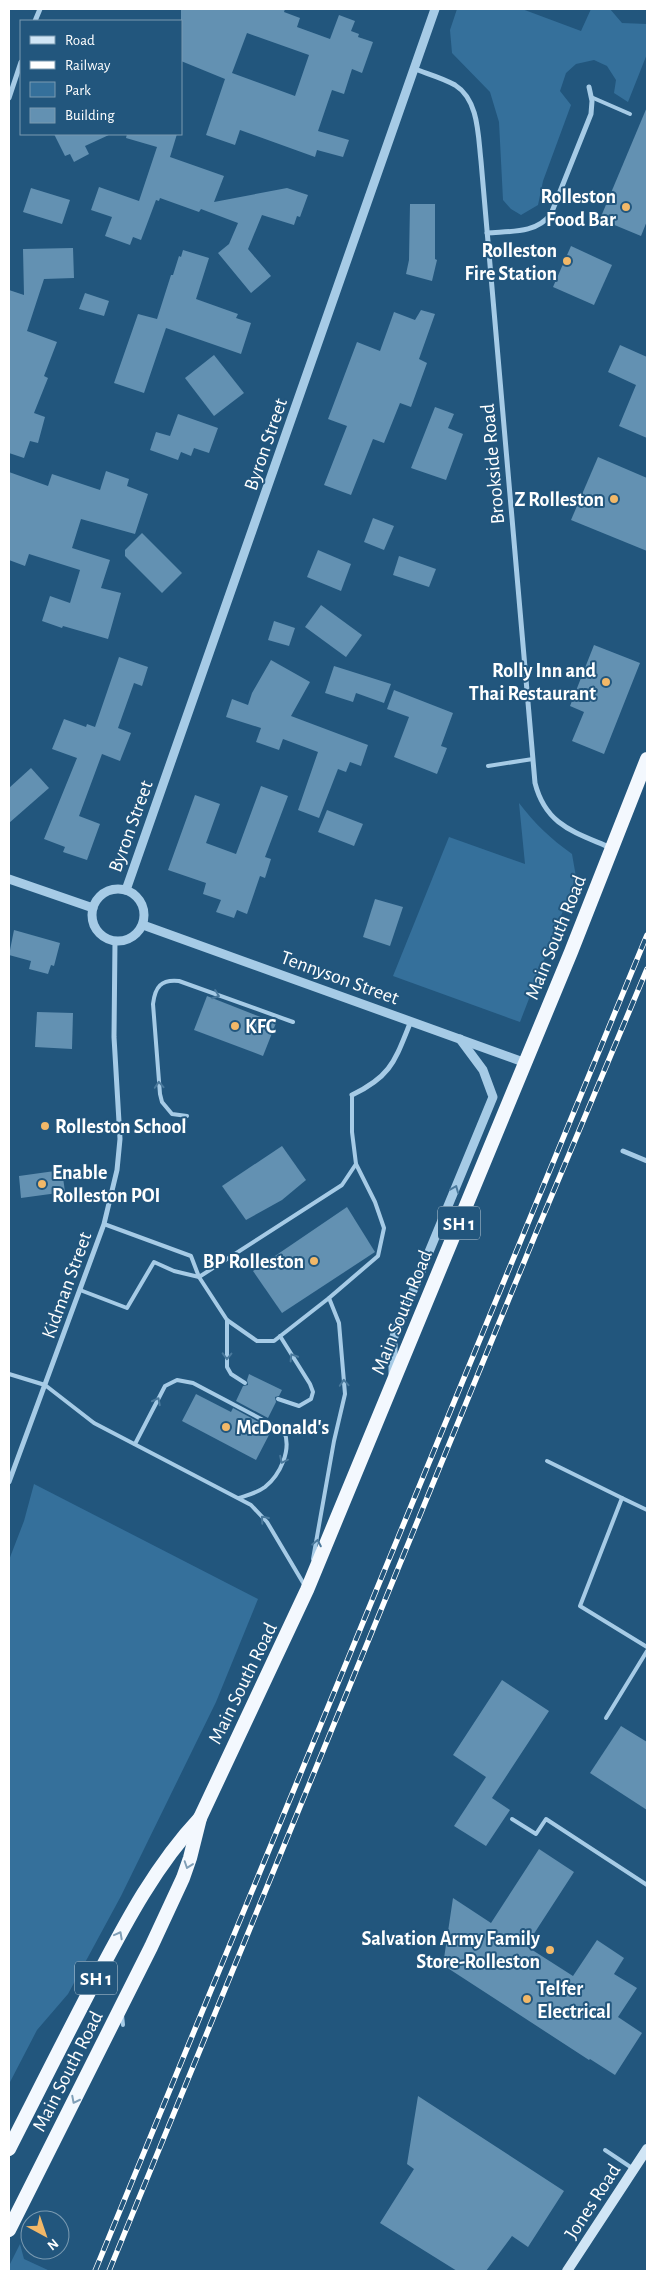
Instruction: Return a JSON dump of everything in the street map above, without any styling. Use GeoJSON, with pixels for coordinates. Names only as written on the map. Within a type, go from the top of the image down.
{"type":"FeatureCollection","features":[{"type":"Feature","properties":{"kind":"highway","name":"Main South Road"},"geometry":{"type":"LineString","coordinates":[[9,2230],[121,2007],[183,1878],[200,1818],[307,1590],[526,1063],[647,759]]}},
{"type":"Feature","properties":{"kind":"highway","name":"Main South Road"},"geometry":{"type":"LineString","coordinates":[[9,2149],[128,1917],[159,1867],[200,1818]]}},
{"type":"Feature","properties":{"kind":"main road","name":"Jones Road"},"geometry":{"type":"LineString","coordinates":[[567,2271],[647,2149]]}},
{"type":"Feature","properties":{"kind":"street","name":"Byron Street"},"geometry":{"type":"LineString","coordinates":[[126,890],[435,9]]}},
{"type":"Feature","properties":{"kind":"street"},"geometry":{"type":"LineString","coordinates":[[9,98],[20,65]]}},
{"type":"Feature","properties":{"kind":"street","name":"Brookside Road"},"geometry":{"type":"LineString","coordinates":[[415,69],[455,85],[466,95],[473,108],[481,161],[532,759],[538,794],[551,816],[565,828],[612,849]]}},
{"type":"Feature","properties":{"kind":"street"},"geometry":{"type":"LineString","coordinates":[[487,233],[533,228],[548,218],[589,120],[592,108],[589,88]]}},
{"type":"Feature","properties":{"kind":"street"},"geometry":{"type":"LineString","coordinates":[[9,879],[93,908]]}},
{"type":"Feature","properties":{"kind":"street"},"geometry":{"type":"LineString","coordinates":[[110,890],[126,890],[140,900],[144,908],[143,925],[132,938],[115,941],[106,939],[94,926],[93,908],[102,894],[110,890]]}},
{"type":"Feature","properties":{"kind":"street","name":"Tennyson Street"},"geometry":{"type":"LineString","coordinates":[[143,925],[526,1063]]}},
{"type":"Feature","properties":{"kind":"street","name":"Kidman Street"},"geometry":{"type":"LineString","coordinates":[[9,1482],[104,1224],[117,1170],[120,1139],[114,1037],[115,941]]}},
{"type":"Feature","properties":{"kind":"street"},"geometry":{"type":"LineString","coordinates":[[352,1095],[368,1088],[390,1069],[411,1021]]}},
{"type":"Feature","properties":{"kind":"street"},"geometry":{"type":"LineString","coordinates":[[393,1383],[393,1339],[493,1097],[483,1070],[460,1038]]}},
{"type":"Feature","properties":{"kind":"street"},"geometry":{"type":"LineString","coordinates":[[623,1151],[647,1161]]}},
{"type":"Feature","properties":{"kind":"lane"},"geometry":{"type":"LineString","coordinates":[[591,97],[630,114]]}},
{"type":"Feature","properties":{"kind":"lane"},"geometry":{"type":"LineString","coordinates":[[488,766],[532,759]]}},
{"type":"Feature","properties":{"kind":"lane"},"geometry":{"type":"LineString","coordinates":[[187,1116],[172,1114],[162,1102],[160,1094],[153,1004],[155,992],[159,984],[168,980],[179,981],[293,1022]]}},
{"type":"Feature","properties":{"kind":"lane"},"geometry":{"type":"LineString","coordinates":[[104,1224],[191,1256],[199,1277],[228,1320],[257,1341],[274,1341],[329,1298],[378,1256],[384,1228],[375,1202],[356,1164],[352,1132],[352,1095]]}},
{"type":"Feature","properties":{"kind":"lane"},"geometry":{"type":"LineString","coordinates":[[80,1290],[128,1308],[154,1262],[174,1272],[199,1277],[342,1185],[356,1164]]}},
{"type":"Feature","properties":{"kind":"lane"},"geometry":{"type":"LineString","coordinates":[[307,1590],[329,1479],[334,1441],[345,1394],[340,1323],[329,1298]]}},
{"type":"Feature","properties":{"kind":"lane"},"geometry":{"type":"LineString","coordinates":[[228,1320],[227,1367],[231,1374],[245,1382]]}},
{"type":"Feature","properties":{"kind":"lane"},"geometry":{"type":"LineString","coordinates":[[278,1399],[299,1406],[311,1399],[313,1392],[280,1336]]}},
{"type":"Feature","properties":{"kind":"lane"},"geometry":{"type":"LineString","coordinates":[[9,1374],[45,1386],[94,1423],[251,1505],[267,1522],[307,1590]]}},
{"type":"Feature","properties":{"kind":"lane"},"geometry":{"type":"LineString","coordinates":[[135,1444],[165,1386],[177,1380],[193,1383],[284,1431],[288,1440],[288,1448],[272,1480],[254,1493],[239,1498]]}},
{"type":"Feature","properties":{"kind":"lane"},"geometry":{"type":"LineString","coordinates":[[547,1461],[647,1510]]}},
{"type":"Feature","properties":{"kind":"lane"},"geometry":{"type":"LineString","coordinates":[[622,1498],[580,1606],[647,1647]]}},
{"type":"Feature","properties":{"kind":"lane"},"geometry":{"type":"LineString","coordinates":[[606,1718],[647,1651]]}},
{"type":"Feature","properties":{"kind":"lane"},"geometry":{"type":"LineString","coordinates":[[512,1818],[536,1834],[546,1819],[647,1885]]}},
{"type":"Feature","properties":{"kind":"lane"},"geometry":{"type":"LineString","coordinates":[[121,2007],[123,2025]]}},
{"type":"Feature","properties":{"kind":"lane"},"geometry":{"type":"LineString","coordinates":[[605,2150],[634,2169]]}},
{"type":"Feature","properties":{"kind":"green space"},"geometry":{"type":"Polygon","coordinates":[[[457,9],[522,9],[581,31],[591,9],[610,9],[622,23],[647,24],[647,54],[628,102],[614,93],[616,80],[607,66],[594,60],[576,64],[566,73],[560,91],[571,105],[543,181],[538,205],[521,215],[511,209],[503,200],[499,122],[490,92],[452,53],[450,30],[457,9]]]}},
{"type":"Feature","properties":{"kind":"green space"},"geometry":{"type":"Polygon","coordinates":[[[519,803],[544,831],[572,854],[576,877],[520,1022],[393,976],[449,837],[525,864],[519,803]]]}},
{"type":"Feature","properties":{"kind":"green space"},"geometry":{"type":"Polygon","coordinates":[[[34,1484],[258,1599],[216,1702],[121,1896],[68,1994],[37,2030],[9,2084],[9,1560],[24,1521],[34,1484]]]}},
{"type":"Feature","properties":{"kind":"green space"},"geometry":{"type":"Polygon","coordinates":[[[20,2244],[20,2260],[26,2260],[50,2271],[9,2271],[9,2266],[20,2244]]]}},
{"type":"Feature","properties":{"kind":"building"},"geometry":{"type":"Polygon","coordinates":[[[181,9],[285,9],[284,12],[300,18],[297,27],[330,39],[339,15],[355,21],[351,31],[359,34],[358,37],[373,42],[362,73],[352,69],[344,94],[332,90],[318,131],[349,140],[343,157],[317,150],[315,157],[240,130],[235,145],[206,135],[225,79],[182,61],[181,9]],[[247,33],[232,73],[295,96],[309,55],[247,33]]]}},
{"type":"Feature","properties":{"kind":"building"},"geometry":{"type":"Polygon","coordinates":[[[647,107],[647,221],[641,236],[600,219],[647,107]]]}},
{"type":"Feature","properties":{"kind":"building"},"geometry":{"type":"Polygon","coordinates":[[[54,135],[109,135],[85,146],[89,154],[74,162],[70,154],[65,156],[54,135]]]}},
{"type":"Feature","properties":{"kind":"building"},"geometry":{"type":"Polygon","coordinates":[[[127,135],[177,135],[170,157],[224,176],[214,202],[287,188],[308,195],[300,217],[297,216],[294,225],[262,215],[248,249],[271,276],[251,293],[218,253],[229,244],[238,223],[201,209],[199,212],[160,198],[159,201],[156,200],[141,240],[133,237],[130,245],[105,236],[112,217],[91,210],[99,187],[139,201],[157,147],[126,138],[127,135]]]}},
{"type":"Feature","properties":{"kind":"building"},"geometry":{"type":"Polygon","coordinates":[[[31,188],[70,200],[62,224],[23,212],[31,188]]]}},
{"type":"Feature","properties":{"kind":"building"},"geometry":{"type":"Polygon","coordinates":[[[410,204],[435,204],[435,259],[437,260],[432,281],[406,274],[409,260],[410,204]]]}},
{"type":"Feature","properties":{"kind":"building"},"geometry":{"type":"Polygon","coordinates":[[[571,246],[612,265],[594,305],[553,287],[571,246]]]}},
{"type":"Feature","properties":{"kind":"building"},"geometry":{"type":"Polygon","coordinates":[[[73,248],[74,278],[44,279],[27,331],[57,342],[44,376],[48,378],[34,413],[45,417],[38,443],[30,441],[24,458],[9,453],[9,290],[24,295],[23,249],[73,248]]]}},
{"type":"Feature","properties":{"kind":"building"},"geometry":{"type":"Polygon","coordinates":[[[183,250],[209,258],[196,299],[238,314],[236,318],[251,323],[241,354],[166,328],[144,393],[114,383],[138,314],[157,319],[171,275],[173,275],[183,250]]]}},
{"type":"Feature","properties":{"kind":"building"},"geometry":{"type":"Polygon","coordinates":[[[85,293],[109,301],[104,316],[79,309],[85,293]]]}},
{"type":"Feature","properties":{"kind":"building"},"geometry":{"type":"Polygon","coordinates":[[[421,310],[435,314],[419,359],[427,363],[411,407],[400,403],[384,443],[373,439],[351,495],[324,485],[347,426],[328,419],[357,342],[380,351],[394,312],[415,320],[421,310]]]}},
{"type":"Feature","properties":{"kind":"building"},"geometry":{"type":"Polygon","coordinates":[[[620,345],[647,357],[647,438],[619,426],[636,385],[608,372],[620,345]]]}},
{"type":"Feature","properties":{"kind":"building"},"geometry":{"type":"Polygon","coordinates":[[[214,355],[244,393],[214,416],[185,378],[214,355]]]}},
{"type":"Feature","properties":{"kind":"building"},"geometry":{"type":"Polygon","coordinates":[[[435,407],[454,414],[448,428],[463,434],[446,480],[411,468],[435,407]]]}},
{"type":"Feature","properties":{"kind":"building"},"geometry":{"type":"Polygon","coordinates":[[[178,414],[218,428],[209,453],[194,448],[191,456],[181,452],[178,460],[150,450],[156,432],[170,436],[178,414]]]}},
{"type":"Feature","properties":{"kind":"building","name":"Z Rolleston"},"geometry":{"type":"Polygon","coordinates":[[[598,457],[647,478],[647,551],[571,520],[598,457]]]}},
{"type":"Feature","properties":{"kind":"building"},"geometry":{"type":"Polygon","coordinates":[[[106,471],[129,479],[127,486],[148,494],[135,534],[81,519],[72,548],[110,560],[101,588],[121,593],[108,639],[42,621],[50,596],[70,603],[80,570],[29,554],[25,566],[9,560],[9,472],[48,486],[52,474],[100,490],[106,471]]]}},
{"type":"Feature","properties":{"kind":"building"},"geometry":{"type":"Polygon","coordinates":[[[373,518],[394,526],[384,550],[364,542],[373,518]]]}},
{"type":"Feature","properties":{"kind":"building"},"geometry":{"type":"Polygon","coordinates":[[[142,533],[182,573],[162,593],[125,556],[125,550],[142,533]]]}},
{"type":"Feature","properties":{"kind":"building"},"geometry":{"type":"Polygon","coordinates":[[[318,550],[351,564],[341,591],[307,577],[318,550]]]}},
{"type":"Feature","properties":{"kind":"building"},"geometry":{"type":"Polygon","coordinates":[[[399,556],[436,569],[429,587],[393,575],[399,556]]]}},
{"type":"Feature","properties":{"kind":"building"},"geometry":{"type":"Polygon","coordinates":[[[321,605],[362,635],[346,657],[305,627],[321,605]]]}},
{"type":"Feature","properties":{"kind":"building"},"geometry":{"type":"Polygon","coordinates":[[[274,621],[295,628],[289,646],[268,640],[274,621]]]}},
{"type":"Feature","properties":{"kind":"building","name":"Rolly Inn and Thai Restaurant"},"geometry":{"type":"Polygon","coordinates":[[[594,645],[640,663],[604,754],[572,741],[584,712],[570,706],[594,645]]]}},
{"type":"Feature","properties":{"kind":"building"},"geometry":{"type":"Polygon","coordinates":[[[119,657],[148,667],[142,686],[134,683],[118,728],[131,733],[120,761],[102,754],[79,816],[100,824],[87,860],[63,852],[65,847],[44,839],[77,758],[52,749],[64,719],[86,727],[87,724],[95,727],[119,657]]]}},
{"type":"Feature","properties":{"kind":"building"},"geometry":{"type":"Polygon","coordinates":[[[271,660],[310,682],[291,716],[368,745],[361,766],[350,762],[346,772],[338,769],[319,818],[298,810],[318,752],[283,739],[279,750],[256,742],[261,728],[226,717],[232,699],[248,705],[252,693],[271,660]]]}},
{"type":"Feature","properties":{"kind":"building"},"geometry":{"type":"Polygon","coordinates":[[[334,666],[391,684],[384,703],[356,693],[353,702],[325,693],[334,666]]]}},
{"type":"Feature","properties":{"kind":"building"},"geometry":{"type":"Polygon","coordinates":[[[394,690],[453,713],[441,746],[447,748],[437,774],[394,757],[409,717],[387,709],[394,690]]]}},
{"type":"Feature","properties":{"kind":"building"},"geometry":{"type":"Polygon","coordinates":[[[31,768],[49,788],[9,823],[9,788],[31,768]]]}},
{"type":"Feature","properties":{"kind":"building"},"geometry":{"type":"Polygon","coordinates":[[[261,786],[288,796],[265,857],[271,859],[265,878],[260,876],[247,914],[237,910],[234,918],[216,912],[221,900],[203,894],[206,883],[168,870],[195,795],[220,804],[206,843],[236,854],[261,786]]]}},
{"type":"Feature","properties":{"kind":"building"},"geometry":{"type":"Polygon","coordinates":[[[327,810],[363,824],[354,846],[318,832],[327,810]]]}},
{"type":"Feature","properties":{"kind":"building"},"geometry":{"type":"Polygon","coordinates":[[[375,899],[403,907],[390,946],[363,937],[375,899]]]}},
{"type":"Feature","properties":{"kind":"building"},"geometry":{"type":"Polygon","coordinates":[[[14,930],[60,943],[54,966],[51,965],[48,974],[29,969],[31,961],[9,955],[14,930]]]}},
{"type":"Feature","properties":{"kind":"building","name":"KFC"},"geometry":{"type":"Polygon","coordinates":[[[207,996],[276,1023],[263,1056],[194,1030],[207,996]]]}},
{"type":"Feature","properties":{"kind":"building"},"geometry":{"type":"Polygon","coordinates":[[[37,1012],[73,1013],[72,1049],[35,1047],[37,1012]]]}},
{"type":"Feature","properties":{"kind":"building"},"geometry":{"type":"Polygon","coordinates":[[[282,1146],[306,1180],[282,1200],[246,1220],[222,1186],[282,1146]]]}},
{"type":"Feature","properties":{"kind":"building","name":"Enable Rolleston POI"},"geometry":{"type":"Polygon","coordinates":[[[62,1170],[65,1192],[21,1198],[19,1176],[62,1170]]]}},
{"type":"Feature","properties":{"kind":"building","name":"BP Rolleston"},"geometry":{"type":"Polygon","coordinates":[[[347,1207],[375,1252],[282,1313],[253,1271],[347,1207]]]}},
{"type":"Feature","properties":{"kind":"building"},"geometry":{"type":"Polygon","coordinates":[[[249,1374],[282,1390],[279,1396],[275,1397],[276,1402],[268,1418],[236,1401],[243,1386],[248,1385],[249,1374]]]}},
{"type":"Feature","properties":{"kind":"building","name":"McDonald's"},"geometry":{"type":"Polygon","coordinates":[[[196,1394],[231,1412],[233,1408],[264,1425],[263,1429],[270,1433],[256,1460],[182,1421],[196,1394]]]}},
{"type":"Feature","properties":{"kind":"building"},"geometry":{"type":"Polygon","coordinates":[[[502,1680],[549,1711],[492,1798],[510,1810],[486,1846],[454,1826],[486,1777],[453,1755],[502,1680]]]}},
{"type":"Feature","properties":{"kind":"building"},"geometry":{"type":"Polygon","coordinates":[[[621,1726],[647,1742],[647,1810],[590,1773],[621,1726]]]}},
{"type":"Feature","properties":{"kind":"building"},"geometry":{"type":"Polygon","coordinates":[[[539,1849],[574,1872],[526,1946],[573,1976],[597,1940],[624,1958],[614,1974],[637,1988],[618,2017],[642,2033],[615,2075],[443,1965],[453,1898],[491,1923],[539,1849]]]}},
{"type":"Feature","properties":{"kind":"building"},"geometry":{"type":"Polygon","coordinates":[[[418,2096],[564,2191],[528,2247],[512,2236],[486,2271],[457,2271],[380,2223],[414,2169],[407,2164],[418,2096]]]}},
{"type":"Feature","properties":{"kind":"railway"},"geometry":{"type":"LineString","coordinates":[[95,2271],[647,935]]}},
{"type":"Feature","properties":{"kind":"railway"},"geometry":{"type":"LineString","coordinates":[[109,2271],[536,1233],[647,969]]}},
{"type":"Feature","properties":{"kind":"place","name":"Rolleston Food Bar"},"geometry":{"type":"Point","coordinates":[626,207]}},
{"type":"Feature","properties":{"kind":"place","name":"Rolleston Fire Station"},"geometry":{"type":"Point","coordinates":[567,261]}},
{"type":"Feature","properties":{"kind":"place","name":"Z Rolleston"},"geometry":{"type":"Point","coordinates":[614,499]}},
{"type":"Feature","properties":{"kind":"place","name":"Rolly Inn and Thai Restaurant"},"geometry":{"type":"Point","coordinates":[606,682]}},
{"type":"Feature","properties":{"kind":"place","name":"KFC"},"geometry":{"type":"Point","coordinates":[235,1026]}},
{"type":"Feature","properties":{"kind":"place","name":"Rolleston School"},"geometry":{"type":"Point","coordinates":[45,1126]}},
{"type":"Feature","properties":{"kind":"place","name":"Enable Rolleston POI"},"geometry":{"type":"Point","coordinates":[42,1184]}},
{"type":"Feature","properties":{"kind":"place","name":"BP Rolleston"},"geometry":{"type":"Point","coordinates":[314,1261]}},
{"type":"Feature","properties":{"kind":"place","name":"McDonald's"},"geometry":{"type":"Point","coordinates":[226,1427]}},
{"type":"Feature","properties":{"kind":"place","name":"Salvation Army Family Store-Rolleston"},"geometry":{"type":"Point","coordinates":[550,1950]}},
{"type":"Feature","properties":{"kind":"place","name":"Telfer Electrical"},"geometry":{"type":"Point","coordinates":[527,1999]}}]}
